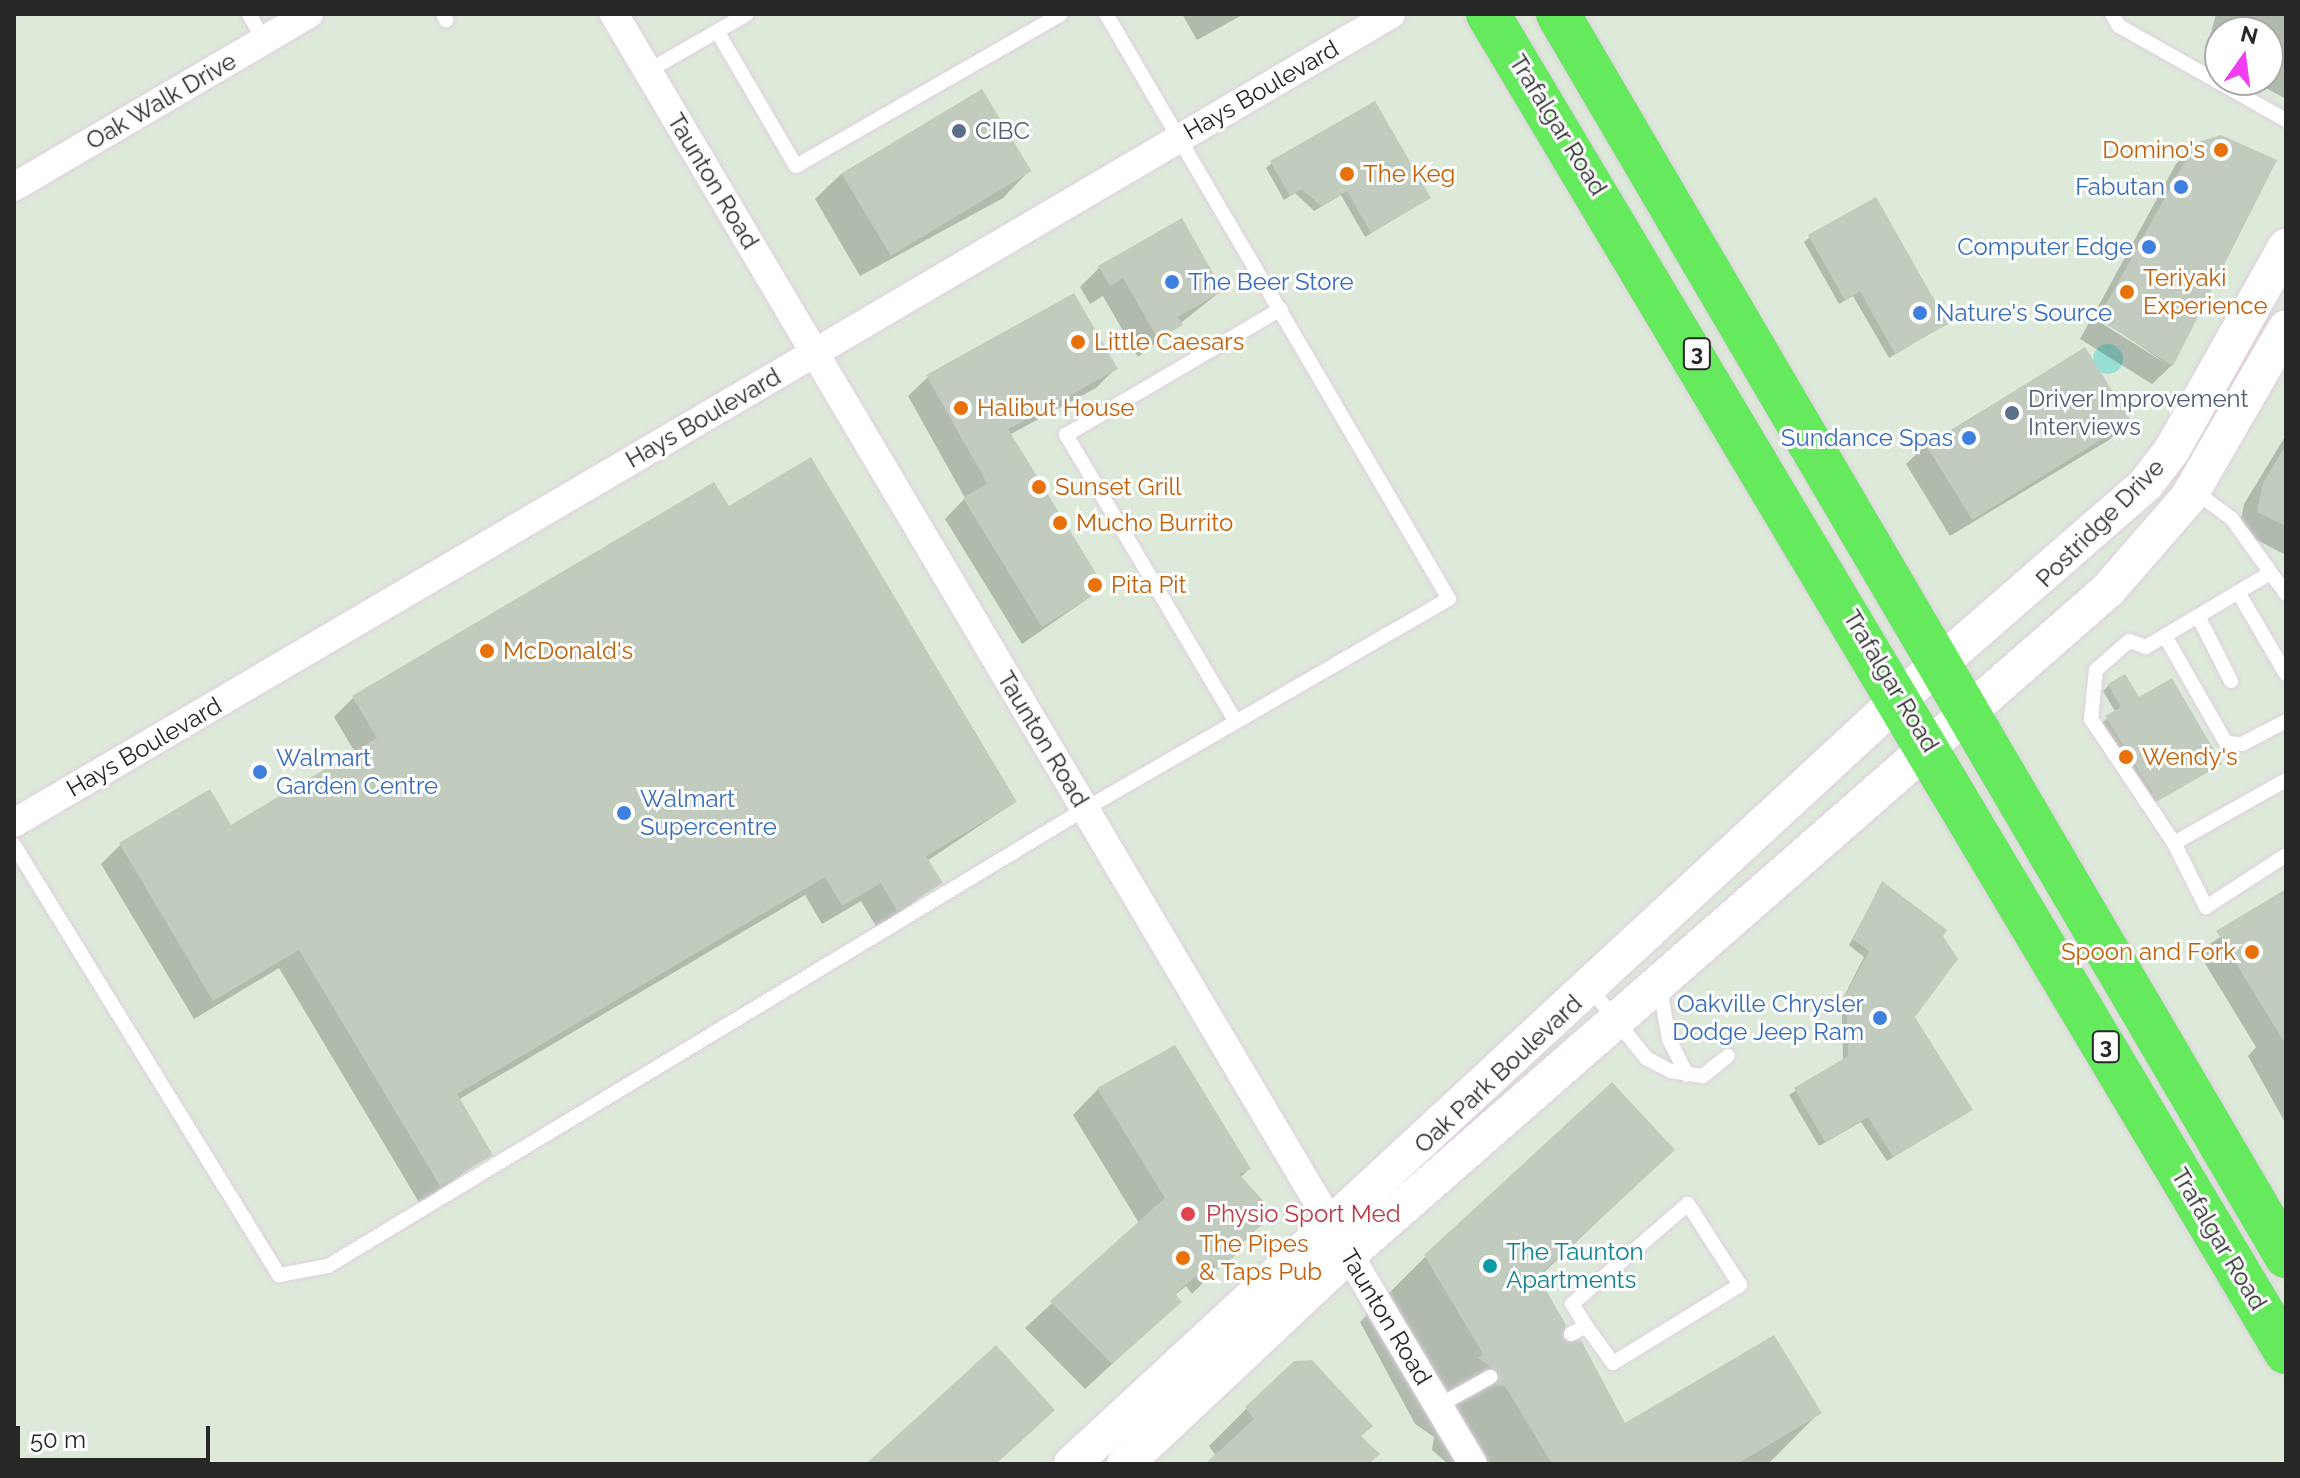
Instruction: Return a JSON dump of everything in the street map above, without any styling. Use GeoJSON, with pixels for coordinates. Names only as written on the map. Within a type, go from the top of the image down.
{"type":"FeatureCollection","features":[{"type":"Feature","properties":{"kind":"main road","name":"Trafalgar Road"},"geometry":{"type":"LineString","coordinates":[[1488,14],[2286,1256]]}},
{"type":"Feature","properties":{"kind":"main road","name":"Trafalgar Road"},"geometry":{"type":"LineString","coordinates":[[1558,14],[1920,682]]}},
{"type":"Feature","properties":{"kind":"main road","name":"Trafalgar Road"},"geometry":{"type":"LineString","coordinates":[[1946,725],[2286,1352]]}},
{"type":"Feature","properties":{"kind":"street","name":"Oak Walk Drive"},"geometry":{"type":"LineString","coordinates":[[14,187],[309,14]]}},
{"type":"Feature","properties":{"kind":"street","name":"Taunton Road"},"geometry":{"type":"LineString","coordinates":[[614,14],[1473,1464]]}},
{"type":"Feature","properties":{"kind":"street","name":"Hays Boulevard"},"geometry":{"type":"LineString","coordinates":[[14,823],[1391,14]]}},
{"type":"Feature","properties":{"kind":"street","name":"Postridge Drive"},"geometry":{"type":"LineString","coordinates":[[1920,682],[2145,485],[2172,450],[2286,247]]}},
{"type":"Feature","properties":{"kind":"street","name":"Postridge Drive"},"geometry":{"type":"LineString","coordinates":[[1946,725],[2108,590],[2193,490],[2286,328]]}},
{"type":"Feature","properties":{"kind":"street","name":"Oak Park Boulevard"},"geometry":{"type":"LineString","coordinates":[[1125,1464],[1340,1240],[1590,988],[1920,682]]}},
{"type":"Feature","properties":{"kind":"street","name":"Oak Park Boulevard"},"geometry":{"type":"LineString","coordinates":[[1072,1464],[1340,1240],[1616,1020],[1946,725]]}},
{"type":"Feature","properties":{"kind":"lane"},"geometry":{"type":"LineString","coordinates":[[249,14],[264,41]]}},
{"type":"Feature","properties":{"kind":"lane"},"geometry":{"type":"LineString","coordinates":[[648,71],[747,14]]}},
{"type":"Feature","properties":{"kind":"lane"},"geometry":{"type":"LineString","coordinates":[[717,31],[796,166],[1061,14]]}},
{"type":"Feature","properties":{"kind":"lane"},"geometry":{"type":"LineString","coordinates":[[14,845],[279,1275],[328,1266],[1085,809],[1449,599],[1106,14]]}},
{"type":"Feature","properties":{"kind":"lane"},"geometry":{"type":"LineString","coordinates":[[2112,14],[2119,26],[2286,120]]}},
{"type":"Feature","properties":{"kind":"lane"},"geometry":{"type":"LineString","coordinates":[[1236,722],[1066,435],[1281,309]]}},
{"type":"Feature","properties":{"kind":"lane"},"geometry":{"type":"LineString","coordinates":[[2193,490],[2232,519],[2286,594]]}},
{"type":"Feature","properties":{"kind":"lane"},"geometry":{"type":"LineString","coordinates":[[2270,573],[2146,647],[2129,641],[2108,654],[2089,703],[2091,719],[2174,843],[2206,907],[2286,855]]}},
{"type":"Feature","properties":{"kind":"lane"},"geometry":{"type":"LineString","coordinates":[[2238,592],[2286,674]]}},
{"type":"Feature","properties":{"kind":"lane"},"geometry":{"type":"LineString","coordinates":[[2198,616],[2231,681]]}},
{"type":"Feature","properties":{"kind":"lane"},"geometry":{"type":"LineString","coordinates":[[2165,636],[2226,743],[2242,744],[2286,721]]}},
{"type":"Feature","properties":{"kind":"lane"},"geometry":{"type":"LineString","coordinates":[[2174,843],[2286,780]]}},
{"type":"Feature","properties":{"kind":"lane"},"geometry":{"type":"LineString","coordinates":[[1659,982],[1669,1039],[1687,1075]]}},
{"type":"Feature","properties":{"kind":"lane"},"geometry":{"type":"LineString","coordinates":[[1590,988],[1646,1058],[1687,1075],[1703,1076],[1728,1056]]}},
{"type":"Feature","properties":{"kind":"lane"},"geometry":{"type":"LineString","coordinates":[[1688,1204],[1740,1285],[1613,1363],[1586,1326],[1572,1304],[1688,1204]]}},
{"type":"Feature","properties":{"kind":"lane"},"geometry":{"type":"LineString","coordinates":[[1571,1334],[1586,1326]]}},
{"type":"Feature","properties":{"kind":"lane"},"geometry":{"type":"LineString","coordinates":[[1438,1406],[1490,1377]]}},
{"type":"Feature","properties":{"kind":"shaded area"},"geometry":{"type":"Polygon","coordinates":[[[2108,344],[2119,348],[2123,359],[2119,370],[2108,374],[2097,370],[2093,359],[2097,348],[2108,344]]]}},
{"type":"Feature","properties":{"kind":"building","name":"CIBC"},"geometry":{"type":"Polygon","coordinates":[[[982,89],[1031,171],[891,256],[841,173],[982,89]]]}},
{"type":"Feature","properties":{"kind":"building","name":"The Keg"},"geometry":{"type":"Polygon","coordinates":[[[1375,101],[1431,198],[1371,233],[1347,191],[1321,206],[1302,189],[1290,196],[1270,161],[1375,101]]]}},
{"type":"Feature","properties":{"kind":"building"},"geometry":{"type":"Polygon","coordinates":[[[2221,135],[2277,160],[2173,366],[2098,319],[2195,143],[2221,135]]]}},
{"type":"Feature","properties":{"kind":"building"},"geometry":{"type":"Polygon","coordinates":[[[1876,197],[1948,324],[1895,354],[1860,291],[1845,300],[1808,235],[1876,197]]]}},
{"type":"Feature","properties":{"kind":"building","name":"The Beer Store"},"geometry":{"type":"Polygon","coordinates":[[[1182,218],[1223,291],[1178,317],[1183,325],[1158,339],[1123,278],[1110,286],[1098,266],[1182,218]]]}},
{"type":"Feature","properties":{"kind":"building"},"geometry":{"type":"Polygon","coordinates":[[[1074,293],[1118,369],[1008,429],[1105,588],[1042,627],[963,498],[987,483],[926,375],[1074,293]]]}},
{"type":"Feature","properties":{"kind":"building"},"geometry":{"type":"Polygon","coordinates":[[[2085,347],[2131,421],[1973,520],[1926,446],[2085,347]]]}},
{"type":"Feature","properties":{"kind":"building"},"geometry":{"type":"Polygon","coordinates":[[[2286,445],[2286,526],[2257,512],[2263,483],[2286,445]]]}},
{"type":"Feature","properties":{"kind":"building","name":"Walmart Supercentre"},"geometry":{"type":"Polygon","coordinates":[[[811,457],[1017,802],[926,856],[943,883],[897,911],[881,883],[842,906],[825,877],[457,1094],[493,1155],[440,1186],[299,950],[213,1001],[119,843],[210,789],[231,825],[377,738],[352,696],[714,482],[729,506],[811,457]]]}},
{"type":"Feature","properties":{"kind":"building"},"geometry":{"type":"Polygon","coordinates":[[[2125,674],[2139,697],[2172,678],[2222,764],[2158,801],[2105,716],[2121,707],[2108,684],[2125,674]]]}},
{"type":"Feature","properties":{"kind":"building","name":"Oakville Chrysler Dodge Jeep Ram"},"geometry":{"type":"Polygon","coordinates":[[[1882,881],[1947,930],[1943,936],[1958,959],[1915,1017],[1973,1110],[1893,1157],[1868,1117],[1825,1142],[1794,1088],[1848,1056],[1847,1008],[1840,1006],[1869,951],[1853,939],[1882,881]]]}},
{"type":"Feature","properties":{"kind":"building"},"geometry":{"type":"Polygon","coordinates":[[[2286,889],[2286,1045],[2216,931],[2286,889]]]}},
{"type":"Feature","properties":{"kind":"building"},"geometry":{"type":"Polygon","coordinates":[[[1175,1045],[1251,1169],[1239,1174],[1266,1204],[1265,1223],[1231,1249],[1237,1254],[1218,1270],[1212,1262],[1175,1294],[1182,1302],[1112,1364],[1050,1301],[1165,1198],[1097,1088],[1175,1045]]]}},
{"type":"Feature","properties":{"kind":"building","name":"The Taunton Apartments"},"geometry":{"type":"Polygon","coordinates":[[[1612,1082],[1675,1150],[1538,1276],[1566,1325],[1563,1339],[1581,1340],[1625,1423],[1774,1335],[1822,1413],[1737,1464],[1552,1464],[1505,1386],[1496,1385],[1498,1372],[1478,1358],[1483,1354],[1424,1255],[1612,1082]]]}},
{"type":"Feature","properties":{"kind":"building"},"geometry":{"type":"Polygon","coordinates":[[[996,1345],[1055,1410],[996,1464],[866,1464],[996,1345]]]}},
{"type":"Feature","properties":{"kind":"building"},"geometry":{"type":"Polygon","coordinates":[[[1312,1360],[1373,1426],[1361,1436],[1380,1454],[1369,1464],[1205,1464],[1254,1419],[1245,1407],[1294,1361],[1312,1360]]]}},
{"type":"Feature","properties":{"kind":"place","name":"CIBC"},"geometry":{"type":"Point","coordinates":[959,131]}},
{"type":"Feature","properties":{"kind":"place","name":"Domino's"},"geometry":{"type":"Point","coordinates":[2221,150]}},
{"type":"Feature","properties":{"kind":"place","name":"The Keg"},"geometry":{"type":"Point","coordinates":[1347,174]}},
{"type":"Feature","properties":{"kind":"place","name":"Fabutan"},"geometry":{"type":"Point","coordinates":[2181,187]}},
{"type":"Feature","properties":{"kind":"place","name":"Computer Edge"},"geometry":{"type":"Point","coordinates":[2149,247]}},
{"type":"Feature","properties":{"kind":"place","name":"The Beer Store"},"geometry":{"type":"Point","coordinates":[1172,282]}},
{"type":"Feature","properties":{"kind":"place","name":"Teriyaki Experience"},"geometry":{"type":"Point","coordinates":[2127,292]}},
{"type":"Feature","properties":{"kind":"place","name":"Nature's Source"},"geometry":{"type":"Point","coordinates":[1920,313]}},
{"type":"Feature","properties":{"kind":"place","name":"Little Caesars"},"geometry":{"type":"Point","coordinates":[1078,342]}},
{"type":"Feature","properties":{"kind":"place","name":"Halibut House"},"geometry":{"type":"Point","coordinates":[961,408]}},
{"type":"Feature","properties":{"kind":"place","name":"Driver Improvement Interviews"},"geometry":{"type":"Point","coordinates":[2012,413]}},
{"type":"Feature","properties":{"kind":"place","name":"Sundance Spas"},"geometry":{"type":"Point","coordinates":[1969,438]}},
{"type":"Feature","properties":{"kind":"place","name":"Sunset Grill"},"geometry":{"type":"Point","coordinates":[1039,487]}},
{"type":"Feature","properties":{"kind":"place","name":"Mucho Burrito"},"geometry":{"type":"Point","coordinates":[1060,523]}},
{"type":"Feature","properties":{"kind":"place","name":"Pita Pit"},"geometry":{"type":"Point","coordinates":[1095,585]}},
{"type":"Feature","properties":{"kind":"place","name":"McDonald's"},"geometry":{"type":"Point","coordinates":[487,651]}},
{"type":"Feature","properties":{"kind":"place","name":"Wendy's"},"geometry":{"type":"Point","coordinates":[2126,757]}},
{"type":"Feature","properties":{"kind":"place","name":"Walmart Garden Centre"},"geometry":{"type":"Point","coordinates":[260,772]}},
{"type":"Feature","properties":{"kind":"place","name":"Walmart Supercentre"},"geometry":{"type":"Point","coordinates":[624,813]}},
{"type":"Feature","properties":{"kind":"place","name":"Spoon and Fork"},"geometry":{"type":"Point","coordinates":[2252,952]}},
{"type":"Feature","properties":{"kind":"place","name":"Oakville Chrysler Dodge Jeep Ram"},"geometry":{"type":"Point","coordinates":[1880,1018]}},
{"type":"Feature","properties":{"kind":"place","name":"Physio Sport Med"},"geometry":{"type":"Point","coordinates":[1188,1214]}},
{"type":"Feature","properties":{"kind":"place","name":"The Pipes & Taps Pub"},"geometry":{"type":"Point","coordinates":[1183,1258]}},
{"type":"Feature","properties":{"kind":"place","name":"The Taunton Apartments"},"geometry":{"type":"Point","coordinates":[1490,1266]}}]}
